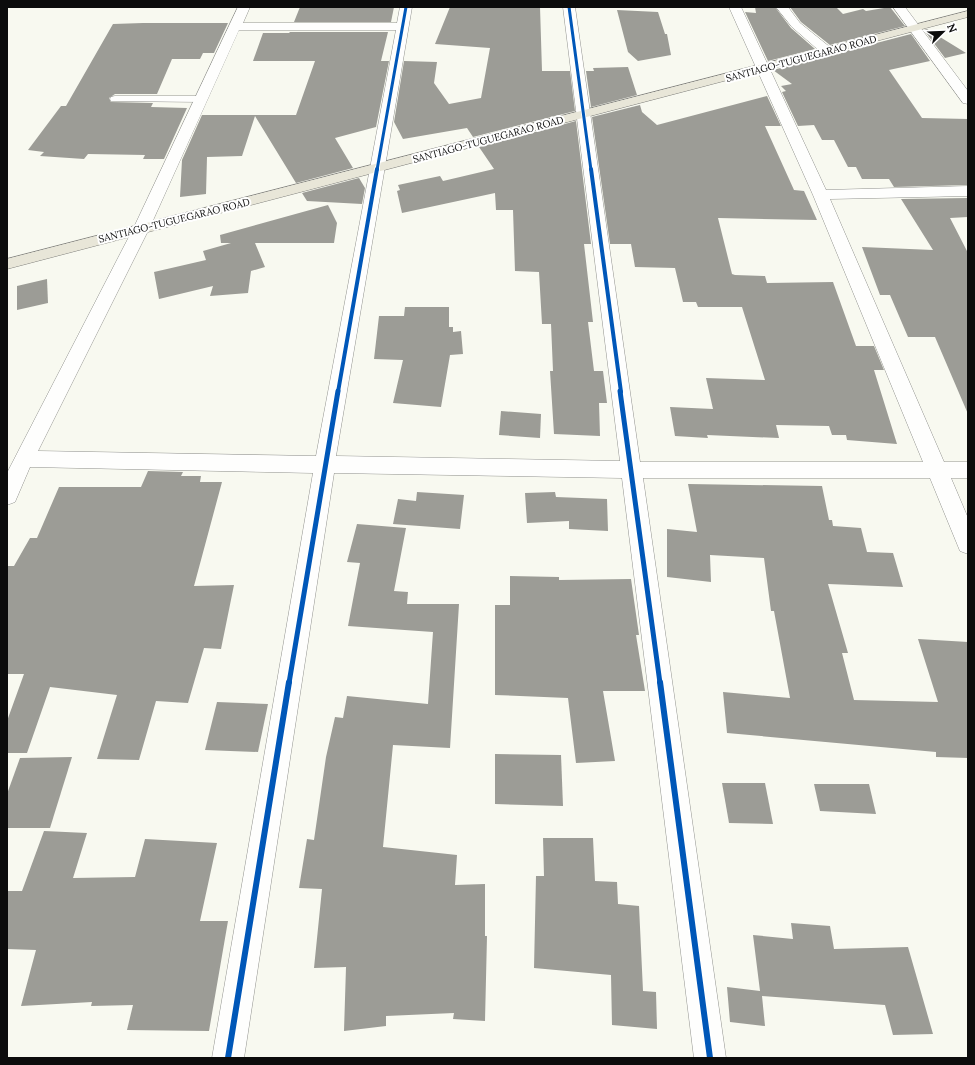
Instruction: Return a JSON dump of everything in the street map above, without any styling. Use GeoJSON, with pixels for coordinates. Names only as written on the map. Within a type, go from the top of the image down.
{"type":"FeatureCollection","features":[{"type":"Feature","properties":{"kind":"highway","name":"SANTIAGO-TUGUEGARAO ROAD"},"geometry":{"type":"LineString","coordinates":[[7,264],[142,227],[377,168],[968,14]]}},
{"type":"Feature","properties":{"kind":"street"},"geometry":{"type":"LineString","coordinates":[[7,496],[24,459],[142,227],[244,7]]}},
{"type":"Feature","properties":{"kind":"street"},"geometry":{"type":"LineString","coordinates":[[569,7],[710,1058]]}},
{"type":"Feature","properties":{"kind":"street"},"geometry":{"type":"LineString","coordinates":[[735,7],[821,195],[968,544]]}},
{"type":"Feature","properties":{"kind":"street"},"geometry":{"type":"LineString","coordinates":[[782,7],[796,25],[827,51]]}},
{"type":"Feature","properties":{"kind":"street"},"geometry":{"type":"LineString","coordinates":[[899,7],[968,100]]}},
{"type":"Feature","properties":{"kind":"street"},"geometry":{"type":"LineString","coordinates":[[228,1058],[325,463],[404,17],[235,26]]}},
{"type":"Feature","properties":{"kind":"street"},"geometry":{"type":"LineString","coordinates":[[821,195],[968,191]]}},
{"type":"Feature","properties":{"kind":"street"},"geometry":{"type":"LineString","coordinates":[[24,459],[325,463],[630,470],[968,470]]}},
{"type":"Feature","properties":{"kind":"lane"},"geometry":{"type":"LineString","coordinates":[[115,99],[202,99]]}},
{"type":"Feature","properties":{"kind":"building"},"geometry":{"type":"Polygon","coordinates":[[[300,7],[394,7],[391,22],[294,22],[300,7]]]}},
{"type":"Feature","properties":{"kind":"building"},"geometry":{"type":"Polygon","coordinates":[[[450,7],[540,7],[542,71],[570,71],[575,111],[473,137],[467,128],[403,139],[394,122],[404,61],[437,62],[434,83],[449,104],[481,98],[490,48],[435,44],[450,7]]]}},
{"type":"Feature","properties":{"kind":"building"},"geometry":{"type":"Polygon","coordinates":[[[755,7],[775,7],[791,28],[815,49],[768,61],[745,12],[756,13],[755,7]]]}},
{"type":"Feature","properties":{"kind":"building"},"geometry":{"type":"Polygon","coordinates":[[[790,7],[836,7],[843,14],[863,9],[866,11],[890,7],[905,26],[830,45],[801,22],[790,7]]]}},
{"type":"Feature","properties":{"kind":"building"},"geometry":{"type":"Polygon","coordinates":[[[617,10],[658,12],[665,34],[667,34],[671,55],[638,61],[628,52],[617,10]]]}},
{"type":"Feature","properties":{"kind":"building"},"geometry":{"type":"Polygon","coordinates":[[[228,23],[214,53],[203,53],[200,59],[172,59],[157,94],[115,94],[109,98],[111,102],[153,103],[151,107],[187,108],[164,159],[143,159],[145,155],[88,154],[84,159],[40,156],[44,152],[28,150],[61,106],[66,106],[113,24],[228,23]]]}},
{"type":"Feature","properties":{"kind":"building"},"geometry":{"type":"Polygon","coordinates":[[[927,29],[966,53],[945,58],[924,30],[927,29]]]}},
{"type":"Feature","properties":{"kind":"building"},"geometry":{"type":"Polygon","coordinates":[[[388,32],[381,61],[389,61],[376,127],[335,138],[353,168],[296,183],[255,116],[242,156],[207,157],[206,194],[180,197],[182,160],[202,115],[296,115],[315,61],[253,61],[263,33],[388,32]]]}},
{"type":"Feature","properties":{"kind":"building"},"geometry":{"type":"Polygon","coordinates":[[[911,34],[930,61],[889,70],[922,118],[968,119],[968,185],[894,187],[889,179],[862,179],[856,167],[848,167],[834,140],[822,140],[814,125],[798,126],[782,92],[786,91],[781,86],[792,84],[773,70],[911,34]]]}},
{"type":"Feature","properties":{"kind":"building"},"geometry":{"type":"Polygon","coordinates":[[[628,67],[637,95],[591,107],[586,71],[594,71],[593,68],[628,67]]]}},
{"type":"Feature","properties":{"kind":"building"},"geometry":{"type":"Polygon","coordinates":[[[767,96],[781,126],[765,126],[794,190],[804,191],[817,220],[718,218],[732,274],[765,276],[767,283],[833,282],[856,346],[874,346],[884,370],[874,370],[897,444],[847,440],[846,435],[832,435],[829,426],[776,425],[779,438],[707,435],[708,438],[675,436],[670,407],[713,409],[706,378],[765,380],[742,307],[698,307],[696,302],[683,302],[675,268],[635,267],[631,244],[610,244],[592,117],[640,105],[642,112],[657,125],[767,96]]]}},
{"type":"Feature","properties":{"kind":"building"},"geometry":{"type":"Polygon","coordinates":[[[576,121],[591,244],[584,244],[593,322],[588,322],[594,371],[603,371],[607,403],[599,403],[600,436],[554,434],[550,371],[553,371],[551,324],[542,324],[539,272],[515,271],[513,210],[496,210],[495,193],[402,213],[397,191],[400,190],[398,185],[440,176],[443,181],[494,169],[479,147],[576,121]]]}},
{"type":"Feature","properties":{"kind":"building"},"geometry":{"type":"Polygon","coordinates":[[[359,178],[365,188],[362,204],[307,201],[302,193],[359,178]]]}},
{"type":"Feature","properties":{"kind":"building"},"geometry":{"type":"Polygon","coordinates":[[[968,198],[968,217],[950,218],[968,253],[968,414],[935,337],[908,337],[890,295],[880,295],[862,247],[933,250],[901,199],[968,198]]]}},
{"type":"Feature","properties":{"kind":"building"},"geometry":{"type":"Polygon","coordinates":[[[328,205],[337,223],[334,243],[255,243],[265,267],[251,271],[248,293],[210,296],[213,286],[159,299],[154,272],[206,260],[203,251],[231,243],[221,243],[220,235],[328,205]]]}},
{"type":"Feature","properties":{"kind":"building"},"geometry":{"type":"Polygon","coordinates":[[[47,279],[48,303],[17,310],[17,286],[47,279]]]}},
{"type":"Feature","properties":{"kind":"building"},"geometry":{"type":"Polygon","coordinates":[[[405,307],[449,307],[449,327],[453,327],[453,332],[461,331],[463,354],[450,355],[441,407],[393,403],[403,360],[374,359],[379,316],[404,316],[405,307]]]}},
{"type":"Feature","properties":{"kind":"building"},"geometry":{"type":"Polygon","coordinates":[[[501,411],[541,414],[540,438],[499,435],[501,411]]]}},
{"type":"Feature","properties":{"kind":"building"},"geometry":{"type":"Polygon","coordinates":[[[148,471],[183,472],[181,476],[201,476],[200,482],[222,482],[194,586],[234,585],[221,649],[204,648],[188,703],[156,701],[139,760],[97,759],[117,695],[50,687],[27,753],[7,753],[7,721],[24,674],[7,674],[7,566],[14,566],[30,538],[37,538],[59,487],[141,487],[148,471]]]}},
{"type":"Feature","properties":{"kind":"building"},"geometry":{"type":"Polygon","coordinates":[[[688,484],[822,486],[829,520],[832,520],[833,526],[861,528],[867,552],[893,553],[903,587],[828,584],[848,653],[842,653],[854,700],[938,702],[918,639],[968,642],[968,758],[936,757],[936,752],[727,733],[723,692],[790,698],[774,611],[771,611],[764,558],[710,555],[711,582],[667,577],[667,529],[697,532],[688,484]]]}},
{"type":"Feature","properties":{"kind":"building"},"geometry":{"type":"Polygon","coordinates":[[[417,492],[464,495],[460,529],[393,524],[398,499],[416,501],[417,492]]]}},
{"type":"Feature","properties":{"kind":"building"},"geometry":{"type":"Polygon","coordinates":[[[555,492],[556,497],[607,499],[608,531],[569,529],[569,521],[527,523],[525,493],[555,492]]]}},
{"type":"Feature","properties":{"kind":"building"},"geometry":{"type":"Polygon","coordinates":[[[357,524],[406,528],[394,591],[408,592],[407,604],[459,604],[450,748],[393,745],[383,847],[457,855],[455,885],[485,884],[485,936],[487,936],[485,1021],[453,1019],[454,1013],[386,1016],[386,1026],[344,1031],[346,967],[314,968],[322,889],[299,888],[307,839],[314,840],[326,757],[335,717],[343,718],[347,696],[428,704],[433,632],[348,626],[360,563],[347,562],[357,524]]]}},
{"type":"Feature","properties":{"kind":"building"},"geometry":{"type":"Polygon","coordinates":[[[510,576],[559,577],[559,580],[631,579],[639,635],[636,635],[645,691],[603,691],[615,761],[576,763],[568,698],[495,695],[495,605],[510,605],[510,576]]]}},
{"type":"Feature","properties":{"kind":"building"},"geometry":{"type":"Polygon","coordinates":[[[217,702],[268,704],[258,752],[205,750],[217,702]]]}},
{"type":"Feature","properties":{"kind":"building"},"geometry":{"type":"Polygon","coordinates":[[[495,754],[561,755],[563,806],[495,804],[495,754]]]}},
{"type":"Feature","properties":{"kind":"building"},"geometry":{"type":"Polygon","coordinates":[[[72,757],[50,828],[7,828],[7,794],[20,758],[72,757]]]}},
{"type":"Feature","properties":{"kind":"building"},"geometry":{"type":"Polygon","coordinates":[[[722,783],[765,783],[773,824],[729,823],[722,783]]]}},
{"type":"Feature","properties":{"kind":"building"},"geometry":{"type":"Polygon","coordinates":[[[814,784],[869,784],[876,814],[820,811],[814,784]]]}},
{"type":"Feature","properties":{"kind":"building"},"geometry":{"type":"Polygon","coordinates":[[[44,831],[87,833],[73,878],[135,877],[145,839],[217,843],[200,921],[228,921],[209,1031],[127,1030],[133,1005],[91,1006],[92,1002],[21,1006],[36,950],[7,949],[7,891],[22,891],[44,831]]]}},
{"type":"Feature","properties":{"kind":"building"},"geometry":{"type":"Polygon","coordinates":[[[543,838],[593,838],[595,881],[617,882],[618,904],[639,906],[643,991],[656,992],[657,1029],[612,1025],[611,975],[534,968],[536,876],[544,876],[543,838]]]}},
{"type":"Feature","properties":{"kind":"building"},"geometry":{"type":"Polygon","coordinates":[[[791,923],[830,926],[834,949],[908,947],[933,1034],[893,1035],[885,1005],[762,996],[765,1026],[730,1022],[727,987],[760,991],[753,935],[793,939],[791,923]]]}},
{"type":"Feature","properties":{"kind":"cycle path"},"geometry":{"type":"LineString","coordinates":[[228,1058],[325,463],[406,7]]}},
{"type":"Feature","properties":{"kind":"cycle path"},"geometry":{"type":"LineString","coordinates":[[569,7],[710,1058]]}}]}
